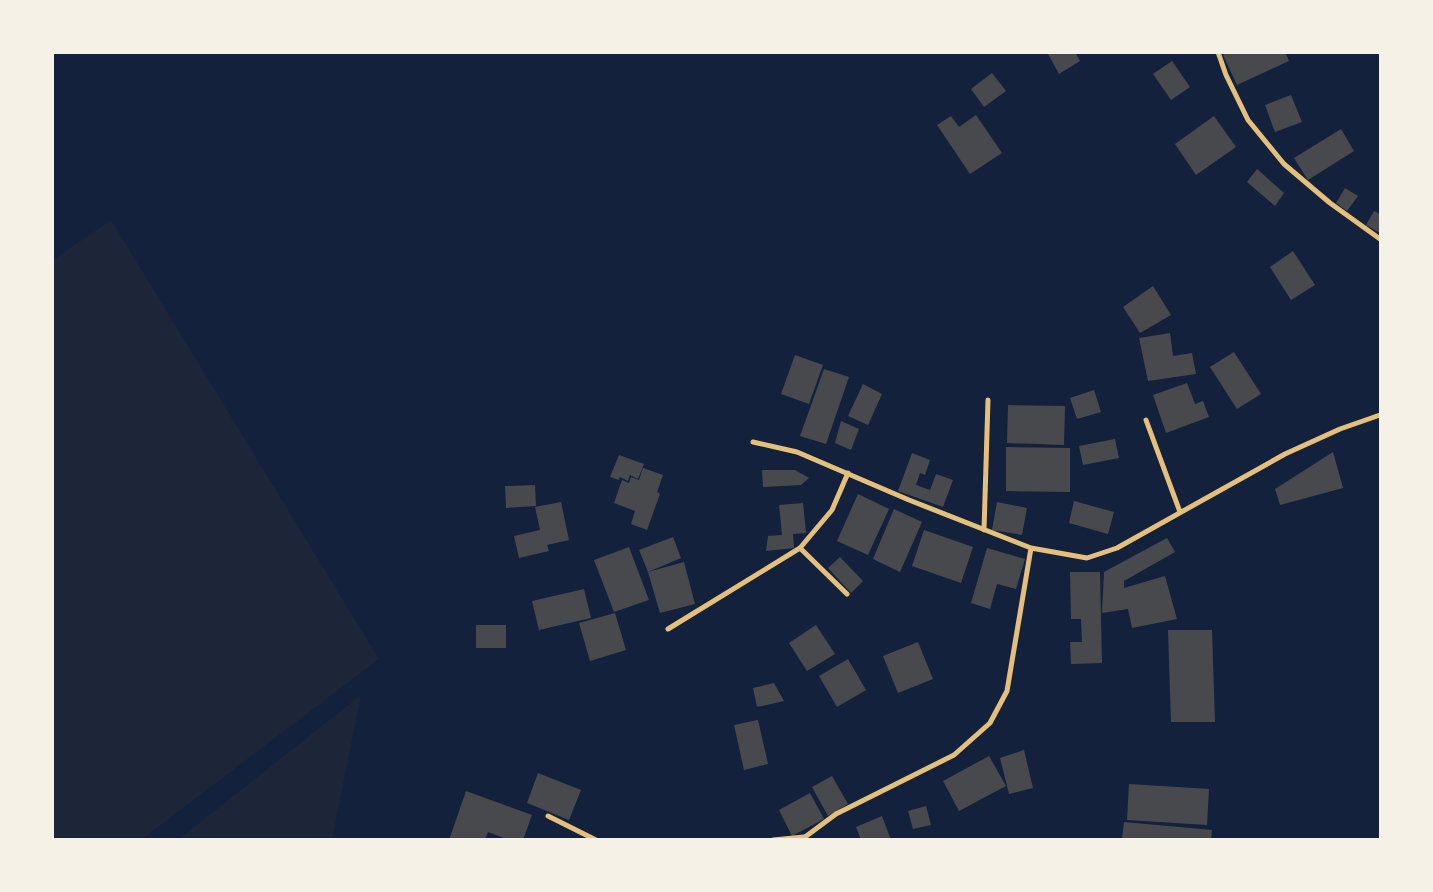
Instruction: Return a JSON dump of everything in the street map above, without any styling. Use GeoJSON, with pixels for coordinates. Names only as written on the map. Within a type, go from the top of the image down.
{"type":"FeatureCollection","features":[{"type":"Feature","properties":{"kind":"street"},"geometry":{"type":"LineString","coordinates":[[1218,52],[1226,75],[1248,120],[1284,164],[1330,203],[1380,239]]}},
{"type":"Feature","properties":{"kind":"street"},"geometry":{"type":"LineString","coordinates":[[984,530],[988,400]]}},
{"type":"Feature","properties":{"kind":"street"},"geometry":{"type":"LineString","coordinates":[[753,442],[797,452],[909,500],[1031,548],[1087,558],[1117,548],[1285,454],[1340,429],[1380,415]]}},
{"type":"Feature","properties":{"kind":"street"},"geometry":{"type":"LineString","coordinates":[[1146,420],[1180,512]]}},
{"type":"Feature","properties":{"kind":"street"},"geometry":{"type":"LineString","coordinates":[[668,629],[800,548],[832,510],[848,473]]}},
{"type":"Feature","properties":{"kind":"street"},"geometry":{"type":"LineString","coordinates":[[800,548],[846,594]]}},
{"type":"Feature","properties":{"kind":"street"},"geometry":{"type":"LineString","coordinates":[[773,840],[802,838],[836,814],[954,756],[990,723],[1007,691],[1031,548]]}},
{"type":"Feature","properties":{"kind":"street"},"geometry":{"type":"LineString","coordinates":[[548,816],[596,840]]}},
{"type":"Feature","properties":{"kind":"shaded area"},"geometry":{"type":"Polygon","coordinates":[[[111,220],[379,659],[142,839],[53,839],[53,260],[111,220]]]}},
{"type":"Feature","properties":{"kind":"shaded area"},"geometry":{"type":"Polygon","coordinates":[[[361,695],[332,839],[179,839],[361,695]]]}},
{"type":"Feature","properties":{"kind":"building"},"geometry":{"type":"Polygon","coordinates":[[[1047,52],[1075,52],[1080,61],[1059,74],[1047,52]]]}},
{"type":"Feature","properties":{"kind":"building"},"geometry":{"type":"Polygon","coordinates":[[[1227,52],[1285,52],[1289,61],[1237,85],[1223,55],[1227,52]]]}},
{"type":"Feature","properties":{"kind":"building"},"geometry":{"type":"Polygon","coordinates":[[[1172,61],[1190,87],[1171,100],[1153,74],[1172,61]]]}},
{"type":"Feature","properties":{"kind":"building"},"geometry":{"type":"Polygon","coordinates":[[[992,73],[1006,91],[984,107],[971,89],[992,73]]]}},
{"type":"Feature","properties":{"kind":"building"},"geometry":{"type":"Polygon","coordinates":[[[1291,95],[1302,122],[1275,132],[1265,105],[1291,95]]]}},
{"type":"Feature","properties":{"kind":"building"},"geometry":{"type":"Polygon","coordinates":[[[976,115],[1002,153],[970,174],[937,125],[951,116],[959,127],[976,115]]]}},
{"type":"Feature","properties":{"kind":"building"},"geometry":{"type":"Polygon","coordinates":[[[1214,116],[1236,147],[1196,175],[1175,144],[1214,116]]]}},
{"type":"Feature","properties":{"kind":"building"},"geometry":{"type":"Polygon","coordinates":[[[1341,129],[1354,151],[1308,180],[1294,158],[1341,129]]]}},
{"type":"Feature","properties":{"kind":"building"},"geometry":{"type":"Polygon","coordinates":[[[1257,169],[1284,193],[1275,206],[1247,182],[1257,169]]]}},
{"type":"Feature","properties":{"kind":"building"},"geometry":{"type":"Polygon","coordinates":[[[1345,188],[1358,196],[1347,211],[1336,203],[1345,188]]]}},
{"type":"Feature","properties":{"kind":"building"},"geometry":{"type":"Polygon","coordinates":[[[1374,211],[1380,214],[1380,233],[1366,225],[1374,211]]]}},
{"type":"Feature","properties":{"kind":"building"},"geometry":{"type":"Polygon","coordinates":[[[1293,251],[1315,285],[1291,300],[1270,267],[1293,251]]]}},
{"type":"Feature","properties":{"kind":"building"},"geometry":{"type":"Polygon","coordinates":[[[1153,286],[1171,315],[1140,333],[1123,307],[1153,286]]]}},
{"type":"Feature","properties":{"kind":"building"},"geometry":{"type":"Polygon","coordinates":[[[1170,333],[1173,356],[1192,353],[1196,374],[1148,381],[1139,338],[1170,333]]]}},
{"type":"Feature","properties":{"kind":"building"},"geometry":{"type":"Polygon","coordinates":[[[1234,352],[1261,394],[1237,409],[1210,367],[1234,352]]]}},
{"type":"Feature","properties":{"kind":"building"},"geometry":{"type":"Polygon","coordinates":[[[795,355],[823,365],[809,404],[781,394],[795,355]]]}},
{"type":"Feature","properties":{"kind":"building"},"geometry":{"type":"Polygon","coordinates":[[[824,369],[849,377],[826,444],[800,436],[824,369]]]}},
{"type":"Feature","properties":{"kind":"building"},"geometry":{"type":"Polygon","coordinates":[[[1187,383],[1195,404],[1203,401],[1209,417],[1166,433],[1153,395],[1187,383]]]}},
{"type":"Feature","properties":{"kind":"building"},"geometry":{"type":"Polygon","coordinates":[[[863,384],[882,394],[868,425],[848,416],[863,384]]]}},
{"type":"Feature","properties":{"kind":"building"},"geometry":{"type":"Polygon","coordinates":[[[1094,390],[1101,412],[1077,419],[1070,398],[1094,390]]]}},
{"type":"Feature","properties":{"kind":"building"},"geometry":{"type":"Polygon","coordinates":[[[1008,405],[1065,406],[1064,445],[1007,443],[1008,405]]]}},
{"type":"Feature","properties":{"kind":"building"},"geometry":{"type":"Polygon","coordinates":[[[841,421],[859,429],[851,450],[835,443],[841,421]]]}},
{"type":"Feature","properties":{"kind":"building"},"geometry":{"type":"Polygon","coordinates":[[[1115,439],[1119,458],[1083,465],[1079,446],[1115,439]]]}},
{"type":"Feature","properties":{"kind":"building"},"geometry":{"type":"Polygon","coordinates":[[[1006,447],[1070,448],[1070,492],[1006,491],[1006,447]]]}},
{"type":"Feature","properties":{"kind":"building"},"geometry":{"type":"Polygon","coordinates":[[[1333,452],[1343,488],[1280,505],[1275,489],[1333,452]]]}},
{"type":"Feature","properties":{"kind":"building"},"geometry":{"type":"Polygon","coordinates":[[[912,453],[930,460],[925,475],[920,473],[916,485],[930,490],[936,474],[953,480],[943,507],[898,491],[912,453]]]}},
{"type":"Feature","properties":{"kind":"building"},"geometry":{"type":"Polygon","coordinates":[[[619,455],[644,464],[638,479],[630,475],[628,481],[620,477],[619,480],[610,477],[619,455]]]}},
{"type":"Feature","properties":{"kind":"building"},"geometry":{"type":"Polygon","coordinates":[[[643,468],[663,475],[657,492],[660,494],[647,530],[631,524],[635,511],[614,503],[622,480],[629,483],[631,477],[639,480],[643,468]]]}},
{"type":"Feature","properties":{"kind":"building"},"geometry":{"type":"Polygon","coordinates":[[[762,470],[795,470],[809,478],[801,485],[763,487],[762,470]]]}},
{"type":"Feature","properties":{"kind":"building"},"geometry":{"type":"Polygon","coordinates":[[[535,485],[536,506],[506,508],[505,486],[535,485]]]}},
{"type":"Feature","properties":{"kind":"building"},"geometry":{"type":"Polygon","coordinates":[[[858,494],[889,509],[868,555],[837,541],[858,494]]]}},
{"type":"Feature","properties":{"kind":"building"},"geometry":{"type":"Polygon","coordinates":[[[1074,501],[1114,512],[1108,534],[1069,523],[1074,501]]]}},
{"type":"Feature","properties":{"kind":"building"},"geometry":{"type":"Polygon","coordinates":[[[561,502],[569,540],[547,545],[549,551],[519,558],[514,536],[540,530],[535,507],[561,502]]]}},
{"type":"Feature","properties":{"kind":"building"},"geometry":{"type":"Polygon","coordinates":[[[997,502],[1027,508],[1022,535],[992,530],[997,502]]]}},
{"type":"Feature","properties":{"kind":"building"},"geometry":{"type":"Polygon","coordinates":[[[803,503],[806,533],[793,534],[794,548],[766,551],[768,536],[782,535],[779,505],[803,503]]]}},
{"type":"Feature","properties":{"kind":"building"},"geometry":{"type":"Polygon","coordinates":[[[894,509],[922,522],[900,572],[873,559],[894,509]]]}},
{"type":"Feature","properties":{"kind":"building"},"geometry":{"type":"Polygon","coordinates":[[[924,530],[973,547],[961,583],[912,566],[924,530]]]}},
{"type":"Feature","properties":{"kind":"building"},"geometry":{"type":"Polygon","coordinates":[[[673,537],[681,558],[648,572],[639,550],[673,537]]]}},
{"type":"Feature","properties":{"kind":"building"},"geometry":{"type":"Polygon","coordinates":[[[1167,538],[1175,552],[1124,581],[1124,588],[1165,576],[1177,619],[1132,628],[1128,609],[1102,613],[1104,572],[1167,538]]]}},
{"type":"Feature","properties":{"kind":"building"},"geometry":{"type":"Polygon","coordinates":[[[629,547],[649,600],[614,612],[594,560],[629,547]]]}},
{"type":"Feature","properties":{"kind":"building"},"geometry":{"type":"Polygon","coordinates":[[[987,548],[1025,559],[1016,589],[997,584],[990,609],[971,603],[987,548]]]}},
{"type":"Feature","properties":{"kind":"building"},"geometry":{"type":"Polygon","coordinates":[[[840,557],[863,581],[851,593],[828,568],[840,557]]]}},
{"type":"Feature","properties":{"kind":"building"},"geometry":{"type":"Polygon","coordinates":[[[684,562],[695,604],[660,613],[648,572],[684,562]]]}},
{"type":"Feature","properties":{"kind":"building"},"geometry":{"type":"Polygon","coordinates":[[[1070,572],[1100,572],[1102,663],[1071,664],[1070,642],[1082,642],[1081,619],[1071,619],[1070,572]]]}},
{"type":"Feature","properties":{"kind":"building"},"geometry":{"type":"Polygon","coordinates":[[[584,589],[591,618],[539,630],[532,601],[584,589]]]}},
{"type":"Feature","properties":{"kind":"building"},"geometry":{"type":"Polygon","coordinates":[[[615,613],[626,650],[590,661],[579,623],[615,613]]]}},
{"type":"Feature","properties":{"kind":"building"},"geometry":{"type":"Polygon","coordinates":[[[476,625],[506,625],[506,648],[476,648],[476,625]]]}},
{"type":"Feature","properties":{"kind":"building"},"geometry":{"type":"Polygon","coordinates":[[[816,625],[835,654],[807,671],[789,643],[816,625]]]}},
{"type":"Feature","properties":{"kind":"building"},"geometry":{"type":"Polygon","coordinates":[[[1168,630],[1212,630],[1215,722],[1171,722],[1168,630]]]}},
{"type":"Feature","properties":{"kind":"building"},"geometry":{"type":"Polygon","coordinates":[[[918,642],[933,679],[898,693],[883,656],[918,642]]]}},
{"type":"Feature","properties":{"kind":"building"},"geometry":{"type":"Polygon","coordinates":[[[848,659],[866,690],[837,707],[819,676],[848,659]]]}},
{"type":"Feature","properties":{"kind":"building"},"geometry":{"type":"Polygon","coordinates":[[[774,683],[784,701],[757,707],[753,688],[774,683]]]}},
{"type":"Feature","properties":{"kind":"building"},"geometry":{"type":"Polygon","coordinates":[[[758,720],[768,764],[744,770],[734,725],[758,720]]]}},
{"type":"Feature","properties":{"kind":"building"},"geometry":{"type":"Polygon","coordinates":[[[1024,750],[1033,788],[1009,794],[1000,758],[1024,750]]]}},
{"type":"Feature","properties":{"kind":"building"},"geometry":{"type":"Polygon","coordinates":[[[989,756],[1006,786],[959,811],[943,781],[989,756]]]}},
{"type":"Feature","properties":{"kind":"building"},"geometry":{"type":"Polygon","coordinates":[[[538,773],[581,790],[569,820],[527,803],[538,773]]]}},
{"type":"Feature","properties":{"kind":"building"},"geometry":{"type":"Polygon","coordinates":[[[832,776],[848,804],[828,816],[812,787],[832,776]]]}},
{"type":"Feature","properties":{"kind":"building"},"geometry":{"type":"Polygon","coordinates":[[[1129,784],[1209,789],[1207,825],[1127,820],[1129,784]]]}},
{"type":"Feature","properties":{"kind":"building"},"geometry":{"type":"Polygon","coordinates":[[[466,791],[532,815],[523,840],[509,840],[488,832],[485,840],[449,840],[466,791]]]}},
{"type":"Feature","properties":{"kind":"building"},"geometry":{"type":"Polygon","coordinates":[[[810,793],[824,819],[792,836],[779,810],[810,793]]]}},
{"type":"Feature","properties":{"kind":"building"},"geometry":{"type":"Polygon","coordinates":[[[926,806],[931,825],[913,829],[908,811],[926,806]]]}},
{"type":"Feature","properties":{"kind":"building"},"geometry":{"type":"Polygon","coordinates":[[[882,816],[891,840],[861,840],[856,827],[882,816]]]}},
{"type":"Feature","properties":{"kind":"building"},"geometry":{"type":"Polygon","coordinates":[[[1124,822],[1212,830],[1211,840],[1122,840],[1124,822]]]}}]}
